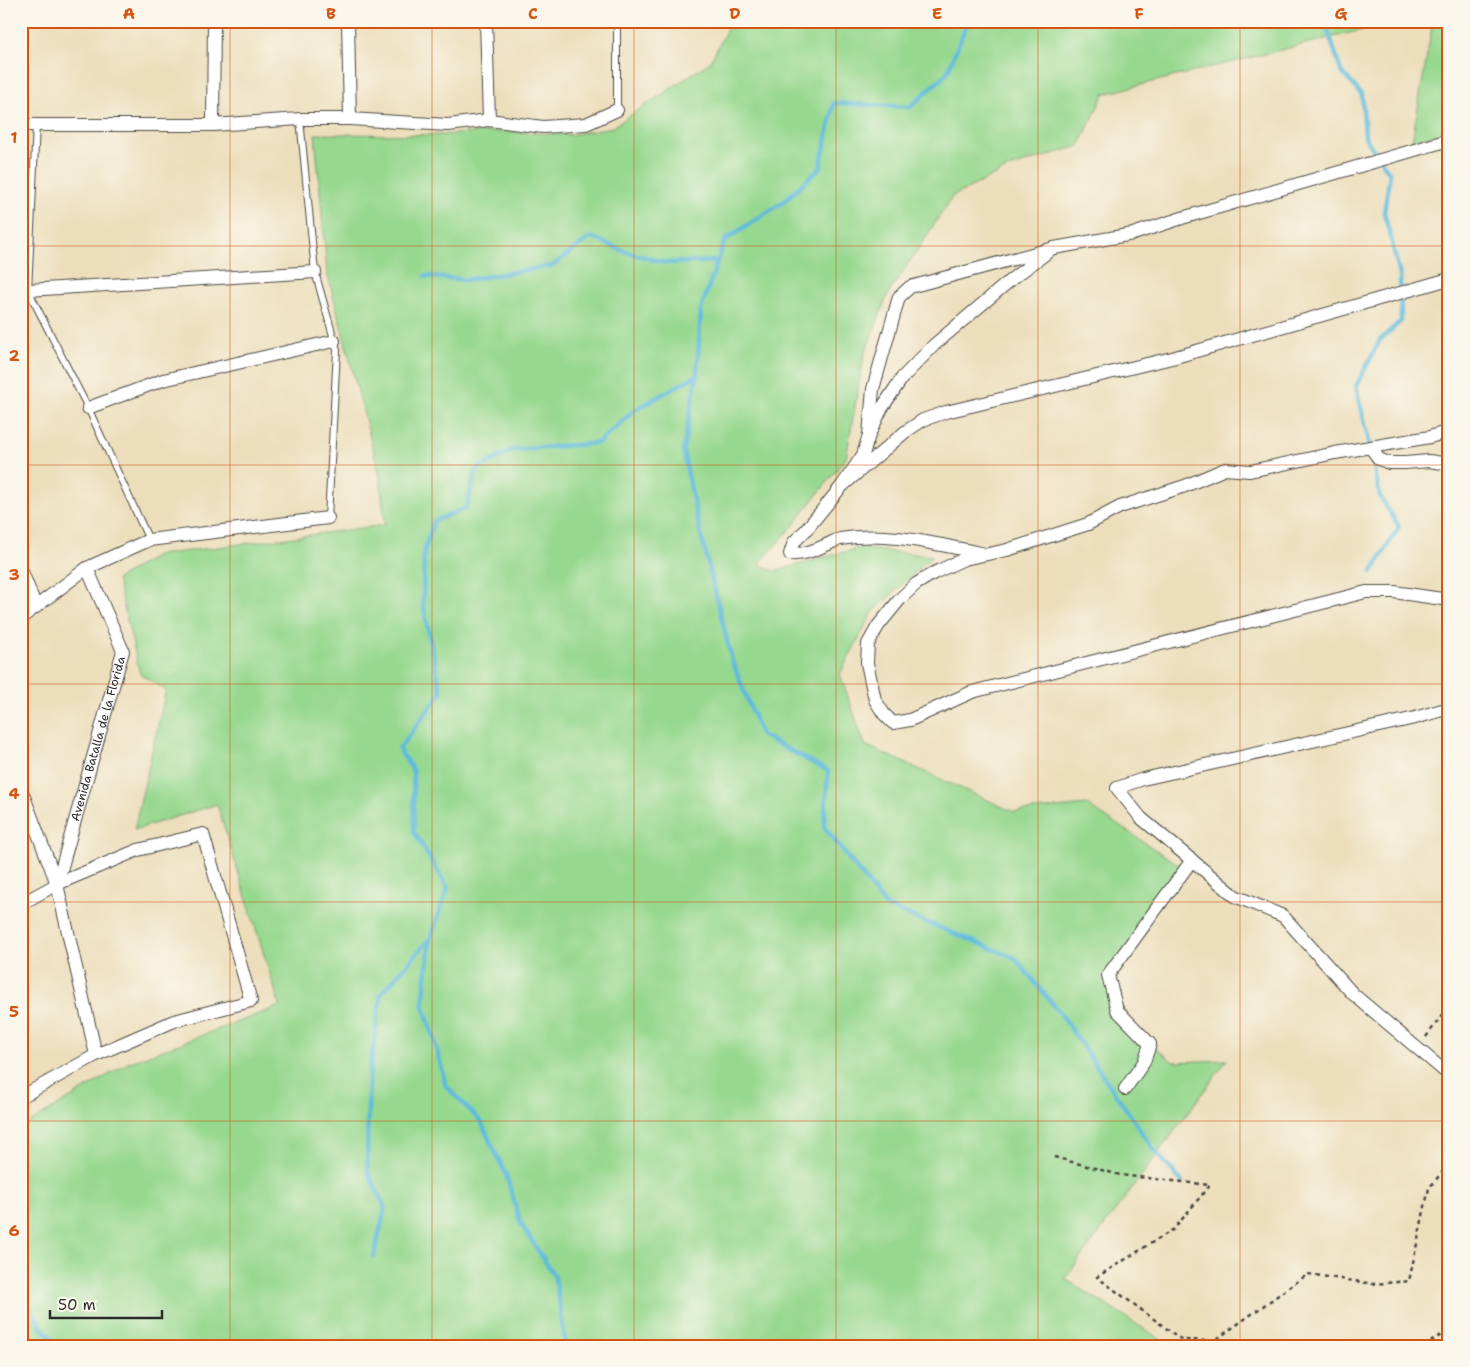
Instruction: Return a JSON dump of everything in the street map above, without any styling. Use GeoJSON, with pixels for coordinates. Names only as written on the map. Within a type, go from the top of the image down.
{"type":"FeatureCollection","features":[{"type":"Feature","properties":{"kind":"street"},"geometry":{"type":"LineString","coordinates":[[212,124],[214,21]]}},
{"type":"Feature","properties":{"kind":"street"},"geometry":{"type":"LineString","coordinates":[[348,21],[350,119]]}},
{"type":"Feature","properties":{"kind":"street"},"geometry":{"type":"LineString","coordinates":[[486,21],[489,120]]}},
{"type":"Feature","properties":{"kind":"street"},"geometry":{"type":"LineString","coordinates":[[21,125],[212,124],[300,119],[350,119],[448,125],[489,120],[543,127],[586,124],[617,110]]}},
{"type":"Feature","properties":{"kind":"street"},"geometry":{"type":"LineString","coordinates":[[869,435],[873,388],[899,297],[910,287],[1054,248],[1133,234],[1449,140]]}},
{"type":"Feature","properties":{"kind":"street"},"geometry":{"type":"LineString","coordinates":[[988,554],[881,536],[838,539],[819,549],[800,555],[790,554],[794,542],[841,487],[863,455],[869,435],[882,408],[902,378],[934,345],[1014,278],[1054,248]]}},
{"type":"Feature","properties":{"kind":"street"},"geometry":{"type":"LineString","coordinates":[[25,292],[315,272]]}},
{"type":"Feature","properties":{"kind":"street"},"geometry":{"type":"LineString","coordinates":[[841,487],[905,432],[923,420],[946,412],[1172,358],[1449,279]]}},
{"type":"Feature","properties":{"kind":"street"},"geometry":{"type":"LineString","coordinates":[[88,408],[163,380],[334,341]]}},
{"type":"Feature","properties":{"kind":"street"},"geometry":{"type":"LineString","coordinates":[[1449,431],[1430,437],[1250,471],[1225,468],[1185,486],[1120,507],[1088,524],[1007,550],[964,559],[916,584],[889,611],[868,644],[867,663],[875,700],[884,714],[894,723],[910,720],[972,692],[1366,592],[1394,592],[1449,600]]}},
{"type":"Feature","properties":{"kind":"street"},"geometry":{"type":"LineString","coordinates":[[1370,447],[1379,459],[1389,463],[1429,461],[1449,464]]}},
{"type":"Feature","properties":{"kind":"street"},"geometry":{"type":"LineString","coordinates":[[21,618],[87,568],[149,540],[328,518]]}},
{"type":"Feature","properties":{"kind":"street","name":"Avenida Batalla de la Florida"},"geometry":{"type":"LineString","coordinates":[[57,884],[123,651],[87,568]]}},
{"type":"Feature","properties":{"kind":"street"},"geometry":{"type":"LineString","coordinates":[[21,569],[36,607]]}},
{"type":"Feature","properties":{"kind":"street"},"geometry":{"type":"LineString","coordinates":[[1449,708],[1415,718],[1143,779],[1117,788],[1141,818],[1234,896],[1283,916],[1353,994],[1449,1075]]}},
{"type":"Feature","properties":{"kind":"street"},"geometry":{"type":"LineString","coordinates":[[21,789],[57,884],[96,1055]]}},
{"type":"Feature","properties":{"kind":"street"},"geometry":{"type":"LineString","coordinates":[[21,904],[57,884],[138,850],[203,834],[251,1001],[174,1021],[96,1055],[21,1098]]}},
{"type":"Feature","properties":{"kind":"street"},"geometry":{"type":"LineString","coordinates":[[1125,1089],[1144,1062],[1150,1044],[1117,1010],[1108,975],[1192,860]]}},
{"type":"Feature","properties":{"kind":"lane"},"geometry":{"type":"LineString","coordinates":[[617,21],[617,110]]}},
{"type":"Feature","properties":{"kind":"lane"},"geometry":{"type":"LineString","coordinates":[[300,119],[315,272],[336,350],[328,518]]}},
{"type":"Feature","properties":{"kind":"lane"},"geometry":{"type":"LineString","coordinates":[[36,125],[25,292],[88,408],[149,540]]}},
{"type":"Feature","properties":{"kind":"path"},"geometry":{"type":"LineString","coordinates":[[1418,1048],[1449,1006]]}},
{"type":"Feature","properties":{"kind":"path"},"geometry":{"type":"LineString","coordinates":[[1054,1157],[1120,1175],[1210,1185],[1174,1229],[1097,1277],[1182,1340],[1214,1341],[1308,1274],[1374,1284],[1408,1281],[1429,1188],[1449,1164]]}},
{"type":"Feature","properties":{"kind":"path"},"geometry":{"type":"LineString","coordinates":[[1424,1346],[1449,1330]]}},
{"type":"Feature","properties":{"kind":"green space"},"geometry":{"type":"Polygon","coordinates":[[[731,21],[1398,21],[1104,94],[1079,146],[1011,167],[953,196],[888,294],[864,355],[846,458],[792,527],[759,564],[774,571],[859,548],[932,556],[873,612],[840,674],[865,745],[1014,812],[1087,805],[1182,867],[1112,971],[1125,1022],[1173,1062],[1227,1060],[1065,1279],[1171,1346],[21,1346],[21,1128],[128,1063],[280,1006],[217,804],[134,830],[166,690],[140,674],[117,579],[158,555],[385,525],[380,476],[327,272],[315,134],[441,135],[501,131],[570,135],[613,127],[710,62],[731,21]]]}},
{"type":"Feature","properties":{"kind":"green space"},"geometry":{"type":"Polygon","coordinates":[[[1433,21],[1449,21],[1449,131],[1412,141],[1433,21]]]}},
{"type":"Feature","properties":{"kind":"waterway"},"geometry":{"type":"LineString","coordinates":[[968,21],[947,73],[910,107],[834,103],[820,168],[783,202],[725,240],[701,309],[697,375],[683,450],[697,519],[732,660],[761,735],[828,771],[824,827],[886,906],[1015,958],[1060,1013],[1154,1150],[1182,1182]]}},
{"type":"Feature","properties":{"kind":"waterway"},"geometry":{"type":"LineString","coordinates":[[1321,21],[1326,25],[1341,71],[1362,95],[1365,137],[1390,174],[1384,212],[1400,275],[1401,321],[1380,340],[1356,386],[1370,445]]}},
{"type":"Feature","properties":{"kind":"waterway"},"geometry":{"type":"LineString","coordinates":[[425,276],[465,280],[552,266],[591,237],[626,252],[666,263],[718,261]]}},
{"type":"Feature","properties":{"kind":"waterway"},"geometry":{"type":"LineString","coordinates":[[566,1346],[555,1277],[521,1224],[506,1175],[481,1122],[446,1086],[434,1038],[423,1005],[430,939],[448,888],[414,832],[413,771],[399,749],[441,693],[423,604],[424,551],[434,521],[466,508],[476,470],[512,450],[598,443],[635,410],[697,375]]}},
{"type":"Feature","properties":{"kind":"waterway"},"geometry":{"type":"LineString","coordinates":[[1372,457],[1380,496],[1399,527],[1372,572]]}},
{"type":"Feature","properties":{"kind":"waterway"},"geometry":{"type":"LineString","coordinates":[[374,1256],[385,1208],[368,1172],[367,1147],[369,1077],[381,994],[430,939]]}},
{"type":"Feature","properties":{"kind":"waterway"},"geometry":{"type":"LineString","coordinates":[[21,1288],[41,1327],[59,1346]]}}]}
